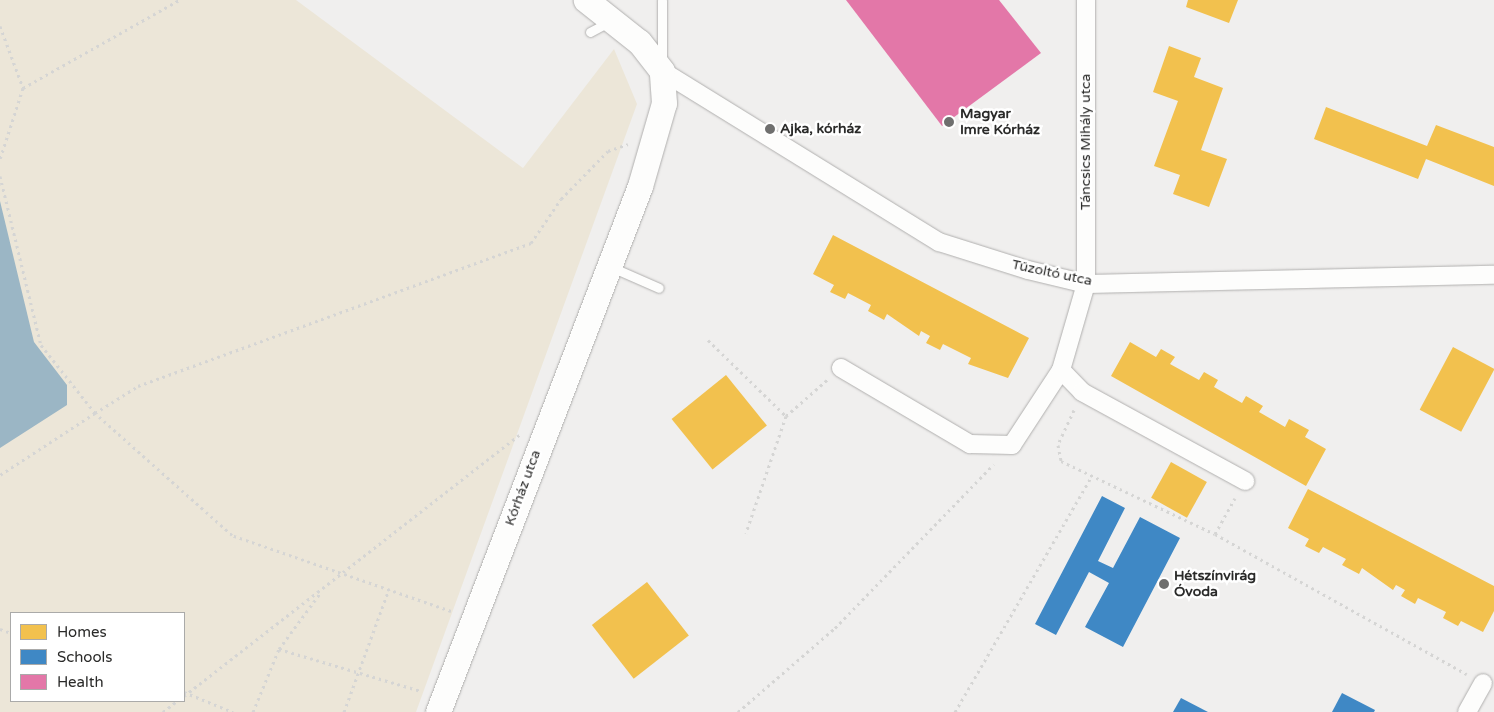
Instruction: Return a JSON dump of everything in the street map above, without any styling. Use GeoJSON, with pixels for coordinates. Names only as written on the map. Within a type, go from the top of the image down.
{"type":"FeatureCollection","features":[{"type":"Feature","properties":{"kind":"main road"},"geometry":{"type":"LineString","coordinates":[[586,0],[639,42],[662,71]]}},
{"type":"Feature","properties":{"kind":"main road","name":"Kórház utca"},"geometry":{"type":"LineString","coordinates":[[442,708],[474,618],[609,267],[664,103],[662,71]]}},
{"type":"Feature","properties":{"kind":"street","name":"Táncsics Mihály utca"},"geometry":{"type":"LineString","coordinates":[[1061,370],[1086,284],[1086,0]]}},
{"type":"Feature","properties":{"kind":"street","name":"Tűzoltó utca"},"geometry":{"type":"LineString","coordinates":[[662,71],[939,242],[1086,284],[1494,275]]}},
{"type":"Feature","properties":{"kind":"street"},"geometry":{"type":"LineString","coordinates":[[841,368],[970,444],[1012,446],[1061,370],[1082,392],[1245,481]]}},
{"type":"Feature","properties":{"kind":"street"},"geometry":{"type":"LineString","coordinates":[[1467,712],[1483,683]]}},
{"type":"Feature","properties":{"kind":"lane"},"geometry":{"type":"LineString","coordinates":[[662,0],[662,71]]}},
{"type":"Feature","properties":{"kind":"lane"},"geometry":{"type":"LineString","coordinates":[[590,32],[612,20]]}},
{"type":"Feature","properties":{"kind":"lane"},"geometry":{"type":"LineString","coordinates":[[609,267],[659,288]]}},
{"type":"Feature","properties":{"kind":"path"},"geometry":{"type":"LineString","coordinates":[[23,88],[179,0]]}},
{"type":"Feature","properties":{"kind":"path"},"geometry":{"type":"LineString","coordinates":[[0,26],[23,88],[0,159]]}},
{"type":"Feature","properties":{"kind":"path"},"geometry":{"type":"LineString","coordinates":[[0,475],[138,386],[531,243],[561,199],[608,151],[654,134]]}},
{"type":"Feature","properties":{"kind":"path"},"geometry":{"type":"LineString","coordinates":[[0,176],[41,345],[95,413],[232,534],[474,618]]}},
{"type":"Feature","properties":{"kind":"path"},"geometry":{"type":"LineString","coordinates":[[708,340],[786,416]]}},
{"type":"Feature","properties":{"kind":"path"},"geometry":{"type":"LineString","coordinates":[[746,533],[786,416],[841,368]]}},
{"type":"Feature","properties":{"kind":"path"},"geometry":{"type":"LineString","coordinates":[[1082,392],[1058,445],[1061,461],[1091,478],[1215,534],[1483,683]]}},
{"type":"Feature","properties":{"kind":"path"},"geometry":{"type":"LineString","coordinates":[[185,694],[346,572],[522,433]]}},
{"type":"Feature","properties":{"kind":"path"},"geometry":{"type":"LineString","coordinates":[[738,712],[835,628],[1012,446]]}},
{"type":"Feature","properties":{"kind":"path"},"geometry":{"type":"LineString","coordinates":[[955,712],[1091,478]]}},
{"type":"Feature","properties":{"kind":"path"},"geometry":{"type":"LineString","coordinates":[[1215,534],[1245,481]]}},
{"type":"Feature","properties":{"kind":"path"},"geometry":{"type":"LineString","coordinates":[[253,712],[279,649],[325,587]]}},
{"type":"Feature","properties":{"kind":"path"},"geometry":{"type":"LineString","coordinates":[[344,712],[389,589]]}},
{"type":"Feature","properties":{"kind":"path"},"geometry":{"type":"LineString","coordinates":[[279,649],[359,672],[442,708]]}},
{"type":"Feature","properties":{"kind":"path"},"geometry":{"type":"LineString","coordinates":[[185,694],[232,712]]}},
{"type":"Feature","properties":{"kind":"path"},"geometry":{"type":"LineString","coordinates":[[163,712],[176,702]]}},
{"type":"Feature","properties":{"kind":"shaded area"},"geometry":{"type":"Polygon","coordinates":[[[0,0],[296,0],[523,168],[614,49],[637,104],[416,712],[0,712],[0,0]]]}},
{"type":"Feature","properties":{"kind":"water"},"geometry":{"type":"Polygon","coordinates":[[[0,201],[34,342],[67,385],[67,405],[0,448],[0,201]]]}},
{"type":"Feature","properties":{"kind":"building: Homes"},"geometry":{"type":"Polygon","coordinates":[[[1188,0],[1238,0],[1229,23],[1186,7],[1188,0]]]}},
{"type":"Feature","properties":{"kind":"building: Homes"},"geometry":{"type":"Polygon","coordinates":[[[1169,46],[1201,58],[1194,77],[1223,88],[1201,150],[1227,159],[1209,207],[1173,194],[1180,175],[1154,166],[1178,101],[1153,92],[1169,46]]]}},
{"type":"Feature","properties":{"kind":"building: Homes"},"geometry":{"type":"Polygon","coordinates":[[[1326,107],[1427,146],[1436,125],[1494,147],[1494,186],[1426,159],[1418,179],[1314,139],[1326,107]]]}},
{"type":"Feature","properties":{"kind":"building: Homes"},"geometry":{"type":"Polygon","coordinates":[[[833,235],[1029,338],[1008,378],[968,364],[971,358],[943,344],[940,350],[926,343],[930,336],[921,331],[919,336],[887,314],[884,320],[868,311],[871,305],[848,293],[845,299],[830,292],[834,285],[813,274],[833,235]]]}},
{"type":"Feature","properties":{"kind":"building: Homes"},"geometry":{"type":"Polygon","coordinates":[[[1130,342],[1156,357],[1161,349],[1175,357],[1170,364],[1199,380],[1204,372],[1218,380],[1214,387],[1242,403],[1246,396],[1263,406],[1259,412],[1285,427],[1289,419],[1309,430],[1305,437],[1326,449],[1306,486],[1111,376],[1130,342]]]}},
{"type":"Feature","properties":{"kind":"building: Homes"},"geometry":{"type":"Polygon","coordinates":[[[1453,347],[1494,369],[1461,432],[1420,410],[1453,347]]]}},
{"type":"Feature","properties":{"kind":"building: Homes"},"geometry":{"type":"Polygon","coordinates":[[[726,375],[767,426],[713,470],[672,419],[726,375]]]}},
{"type":"Feature","properties":{"kind":"building: Homes"},"geometry":{"type":"Polygon","coordinates":[[[1171,462],[1207,482],[1187,518],[1151,498],[1171,462]]]}},
{"type":"Feature","properties":{"kind":"building: Homes"},"geometry":{"type":"Polygon","coordinates":[[[1308,489],[1494,586],[1494,611],[1483,632],[1461,621],[1458,626],[1443,618],[1446,612],[1418,598],[1415,604],[1401,596],[1405,590],[1396,585],[1393,590],[1362,568],[1359,574],[1342,565],[1346,559],[1323,547],[1319,553],[1305,546],[1309,539],[1288,528],[1308,489]]]}},
{"type":"Feature","properties":{"kind":"building: Homes"},"geometry":{"type":"Polygon","coordinates":[[[647,582],[689,636],[634,679],[592,625],[647,582]]]}},
{"type":"Feature","properties":{"kind":"building: Schools"},"geometry":{"type":"Polygon","coordinates":[[[1102,496],[1125,508],[1098,561],[1113,568],[1140,517],[1180,538],[1123,647],[1085,627],[1109,583],[1089,572],[1056,635],[1035,624],[1102,496]]]}},
{"type":"Feature","properties":{"kind":"building: Schools"},"geometry":{"type":"Polygon","coordinates":[[[1342,693],[1375,710],[1374,712],[1332,712],[1342,693]]]}},
{"type":"Feature","properties":{"kind":"building: Schools"},"geometry":{"type":"Polygon","coordinates":[[[1181,698],[1208,712],[1173,712],[1181,698]]]}},
{"type":"Feature","properties":{"kind":"building: Health"},"geometry":{"type":"Polygon","coordinates":[[[846,0],[999,0],[1041,53],[942,126],[846,0]]]}},
{"type":"Feature","properties":{"kind":"place","name":"Magyar Imre Kórház"},"geometry":{"type":"Point","coordinates":[949,122]}},
{"type":"Feature","properties":{"kind":"place","name":"Ajka, kórház"},"geometry":{"type":"Point","coordinates":[770,129]}},
{"type":"Feature","properties":{"kind":"place","name":"Hétszínvirág Óvoda"},"geometry":{"type":"Point","coordinates":[1164,584]}}]}
